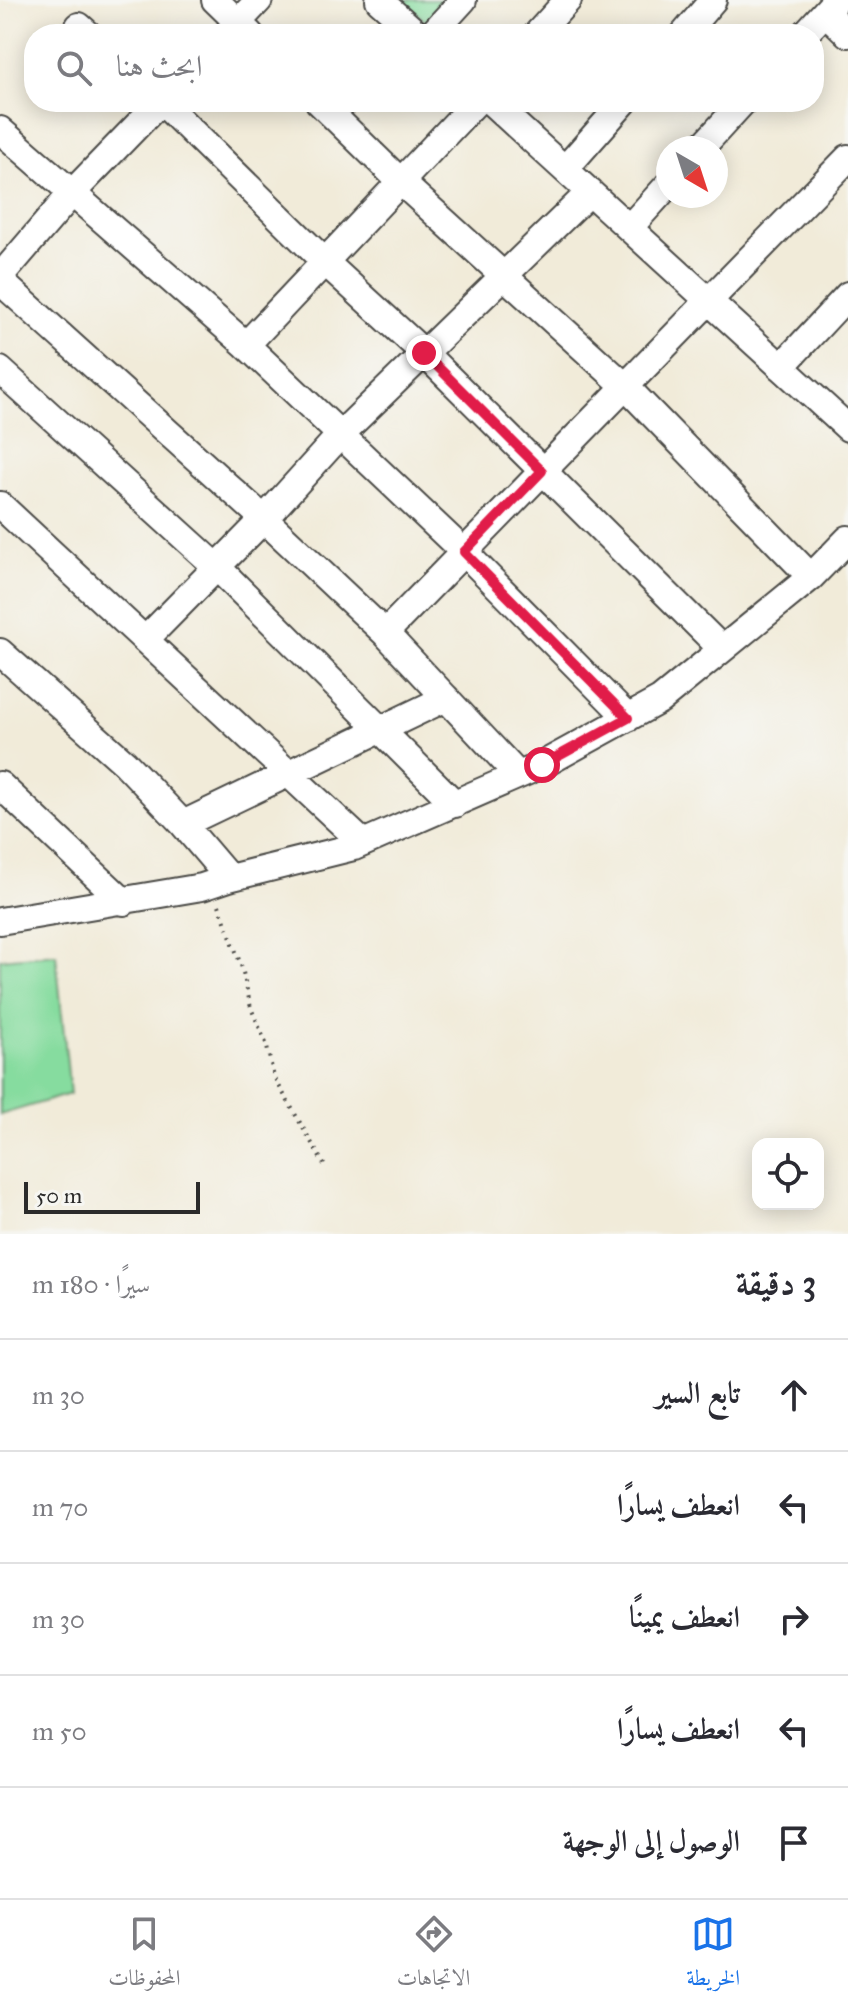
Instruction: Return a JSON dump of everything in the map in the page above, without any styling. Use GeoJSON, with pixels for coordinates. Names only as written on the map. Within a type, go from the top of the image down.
{"type":"FeatureCollection","features":[{"type":"Feature","properties":{"kind":"street"},"geometry":{"type":"LineString","coordinates":[[215,0],[233,24]]}},
{"type":"Feature","properties":{"kind":"street"},"geometry":{"type":"LineString","coordinates":[[242,24],[259,0]]}},
{"type":"Feature","properties":{"kind":"street"},"geometry":{"type":"LineString","coordinates":[[379,0],[406,24]]}},
{"type":"Feature","properties":{"kind":"street"},"geometry":{"type":"LineString","coordinates":[[441,24],[463,0]]}},
{"type":"Feature","properties":{"kind":"street"},"geometry":{"type":"LineString","coordinates":[[546,24],[568,0]]}},
{"type":"Feature","properties":{"kind":"street"},"geometry":{"type":"LineString","coordinates":[[693,24],[713,0]]}},
{"type":"Feature","properties":{"kind":"street"},"geometry":{"type":"LineString","coordinates":[[814,24],[830,6],[848,34]]}},
{"type":"Feature","properties":{"kind":"street"},"geometry":{"type":"LineString","coordinates":[[151,112],[72,193],[0,279],[385,633],[518,775]]}},
{"type":"Feature","properties":{"kind":"street"},"geometry":{"type":"LineString","coordinates":[[171,112],[325,262],[424,353],[722,649]]}},
{"type":"Feature","properties":{"kind":"street"},"geometry":{"type":"LineString","coordinates":[[329,112],[401,182],[625,386],[811,577]]}},
{"type":"Feature","properties":{"kind":"street"},"geometry":{"type":"LineString","coordinates":[[246,345],[467,112]]}},
{"type":"Feature","properties":{"kind":"street"},"geometry":{"type":"LineString","coordinates":[[502,112],[848,428]]}},
{"type":"Feature","properties":{"kind":"street"},"geometry":{"type":"LineString","coordinates":[[565,169],[615,112]]}},
{"type":"Feature","properties":{"kind":"street"},"geometry":{"type":"LineString","coordinates":[[712,136],[734,112]]}},
{"type":"Feature","properties":{"kind":"street"},"geometry":{"type":"LineString","coordinates":[[0,130],[246,345],[464,552],[628,718]]}},
{"type":"Feature","properties":{"kind":"street"},"geometry":{"type":"LineString","coordinates":[[385,633],[848,158]]}},
{"type":"Feature","properties":{"kind":"street"},"geometry":{"type":"LineString","coordinates":[[145,640],[264,519],[341,434],[590,192]]}},
{"type":"Feature","properties":{"kind":"street"},"geometry":{"type":"LineString","coordinates":[[629,228],[656,198]]}},
{"type":"Feature","properties":{"kind":"street"},"geometry":{"type":"LineString","coordinates":[[781,367],[848,295]]}},
{"type":"Feature","properties":{"kind":"street"},"geometry":{"type":"LineString","coordinates":[[0,370],[217,567],[455,804]]}},
{"type":"Feature","properties":{"kind":"street"},"geometry":{"type":"LineString","coordinates":[[0,505],[363,843]]}},
{"type":"Feature","properties":{"kind":"street"},"geometry":{"type":"LineString","coordinates":[[0,921],[124,902],[220,881],[363,843],[455,804],[518,775],[660,700],[811,577],[848,539]]}},
{"type":"Feature","properties":{"kind":"street"},"geometry":{"type":"LineString","coordinates":[[0,652],[125,763],[183,824],[220,881]]}},
{"type":"Feature","properties":{"kind":"street"},"geometry":{"type":"LineString","coordinates":[[183,824],[446,698]]}},
{"type":"Feature","properties":{"kind":"street"},"geometry":{"type":"LineString","coordinates":[[0,785],[124,902]]}},
{"type":"Feature","properties":{"kind":"path"},"geometry":{"type":"LineString","coordinates":[[220,881],[251,1008],[266,1043],[274,1077],[326,1168]]}},
{"type":"Feature","properties":{"kind":"green space"},"geometry":{"type":"Polygon","coordinates":[[[402,0],[447,0],[427,23],[402,0]]]}},
{"type":"Feature","properties":{"kind":"green space"},"geometry":{"type":"Polygon","coordinates":[[[56,954],[70,1094],[0,1115],[0,959],[56,954]]]}},
{"type":"Feature","properties":{"kind":"route"},"geometry":{"type":"LineString","coordinates":[[424,353],[542,471],[464,552],[628,718],[542,765]]}}]}
